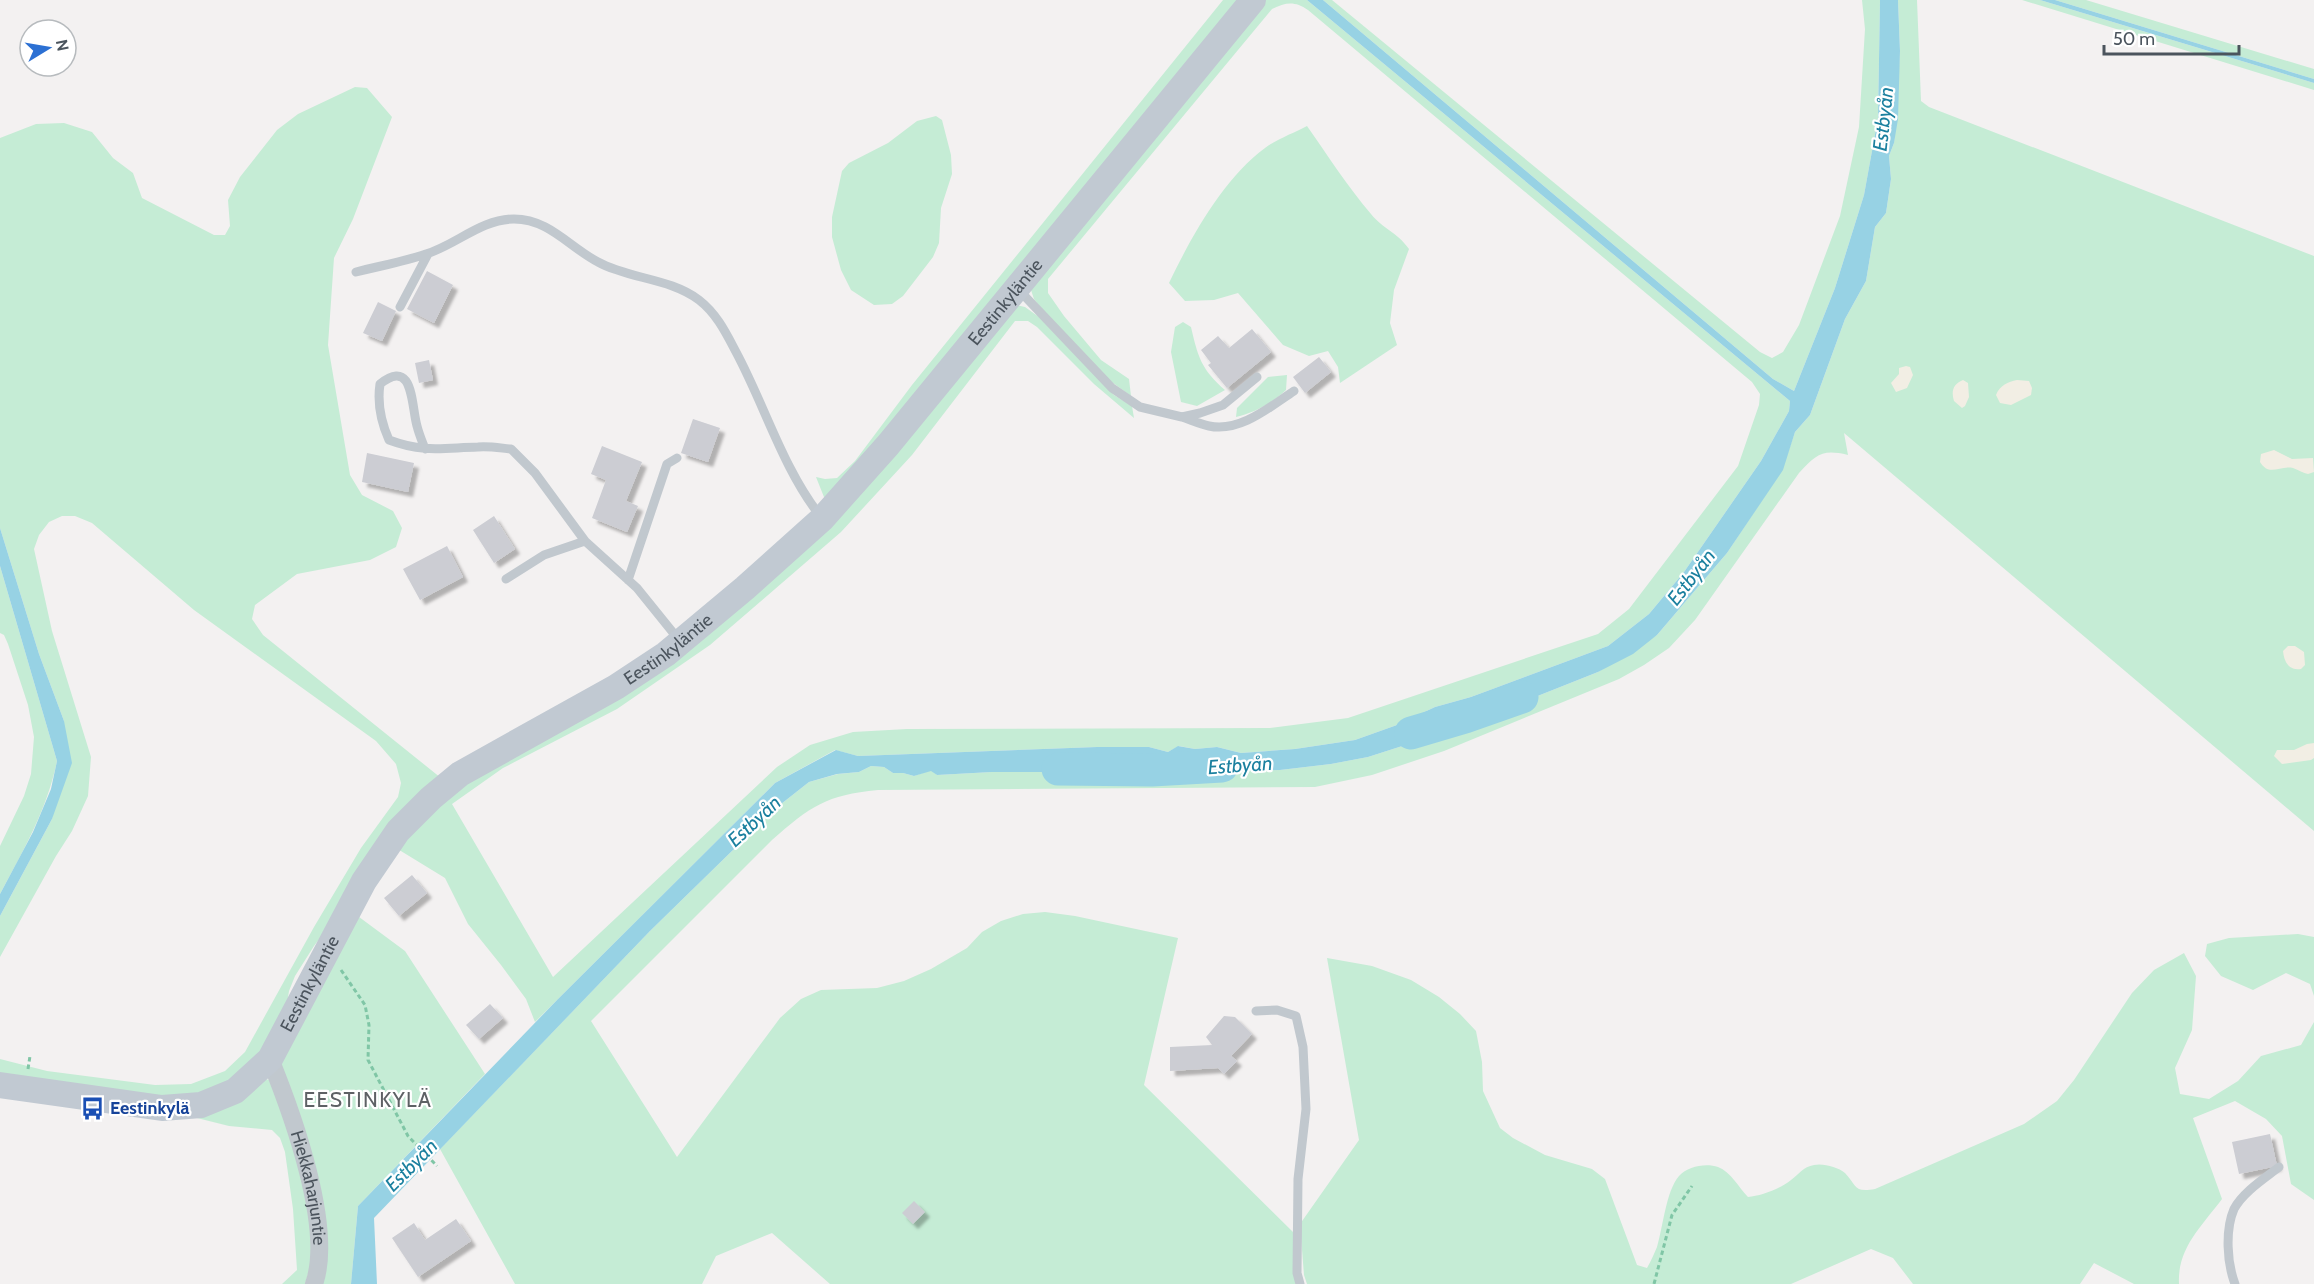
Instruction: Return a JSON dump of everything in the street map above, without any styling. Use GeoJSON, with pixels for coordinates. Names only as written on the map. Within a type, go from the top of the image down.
{"type":"FeatureCollection","features":[{"type":"Feature","properties":{"kind":"street","name":"Eestinkyläntie"},"geometry":{"type":"LineString","coordinates":[[0,1085],[162,1108],[201,1105],[235,1091],[270,1059],[364,881],[398,831],[431,798],[460,774],[616,687],[681,642],[822,519],[888,445],[1253,0]]}},
{"type":"Feature","properties":{"kind":"street","name":"Hiekkaharjuntie"},"geometry":{"type":"LineString","coordinates":[[270,1059],[283,1090],[310,1181],[320,1243],[319,1270],[314,1284]]}},
{"type":"Feature","properties":{"kind":"lane"},"geometry":{"type":"LineString","coordinates":[[356,272],[428,254],[491,223],[514,219],[539,222],[597,262],[622,272],[676,287],[699,300],[718,319],[753,383],[807,499],[822,519]]}},
{"type":"Feature","properties":{"kind":"lane"},"geometry":{"type":"LineString","coordinates":[[400,307],[428,254]]}},
{"type":"Feature","properties":{"kind":"lane"},"geometry":{"type":"LineString","coordinates":[[1017,288],[1112,388],[1140,407],[1211,427],[1234,426],[1260,413],[1294,391]]}},
{"type":"Feature","properties":{"kind":"lane"},"geometry":{"type":"LineString","coordinates":[[425,449],[417,427],[410,388],[404,378],[396,375],[389,377],[380,384],[378,398],[383,427],[389,440],[409,447],[425,449],[479,447],[511,449],[535,473],[585,541],[637,588],[681,642]]}},
{"type":"Feature","properties":{"kind":"lane"},"geometry":{"type":"LineString","coordinates":[[1182,417],[1223,405],[1257,377]]}},
{"type":"Feature","properties":{"kind":"lane"},"geometry":{"type":"LineString","coordinates":[[628,580],[667,465],[677,458]]}},
{"type":"Feature","properties":{"kind":"lane"},"geometry":{"type":"LineString","coordinates":[[506,579],[544,555],[585,541]]}},
{"type":"Feature","properties":{"kind":"lane"},"geometry":{"type":"LineString","coordinates":[[1256,1011],[1277,1010],[1296,1016],[1303,1047],[1306,1109],[1298,1179],[1297,1273],[1300,1284]]}},
{"type":"Feature","properties":{"kind":"lane"},"geometry":{"type":"LineString","coordinates":[[2235,1284],[2228,1251],[2230,1224],[2235,1208],[2248,1192],[2279,1167]]}},
{"type":"Feature","properties":{"kind":"path"},"geometry":{"type":"LineString","coordinates":[[328,951],[365,1005],[369,1025],[368,1060],[408,1136],[437,1166]]}},
{"type":"Feature","properties":{"kind":"path"},"geometry":{"type":"LineString","coordinates":[[1654,1284],[1672,1215],[1692,1186]]}},
{"type":"Feature","properties":{"kind":"green space"},"geometry":{"type":"Polygon","coordinates":[[[1223,0],[1242,0],[826,502],[816,477],[837,478],[855,461],[912,385],[1223,0]]]}},
{"type":"Feature","properties":{"kind":"green space"},"geometry":{"type":"Polygon","coordinates":[[[1263,0],[1307,0],[1790,401],[1789,411],[1761,461],[1684,572],[1649,614],[1608,646],[1471,697],[1435,707],[1397,725],[1355,740],[1295,749],[1241,753],[1217,747],[1195,749],[1179,746],[1168,752],[1149,747],[1097,747],[858,756],[835,750],[775,783],[535,1022],[526,999],[468,924],[445,878],[396,848],[446,795],[663,665],[1016,305],[1025,307],[1039,317],[1114,395],[1132,406],[1134,418],[1094,384],[1037,327],[1028,321],[1015,321],[912,455],[841,532],[710,645],[617,709],[503,768],[452,804],[553,977],[777,767],[810,745],[853,732],[907,729],[1270,728],[1348,718],[1598,634],[1629,609],[1738,466],[1759,405],[1760,394],[1752,382],[1308,10],[1295,4],[1286,4],[1272,9],[1048,279],[1048,293],[1064,316],[1101,360],[1129,379],[1131,396],[1109,380],[1041,308],[1034,299],[1030,287],[1263,0]]]}},
{"type":"Feature","properties":{"kind":"green space"},"geometry":{"type":"Polygon","coordinates":[[[1323,0],[1332,0],[1760,352],[1772,358],[1783,352],[1799,325],[1840,216],[1859,127],[1865,29],[1862,0],[1880,0],[1878,118],[1864,195],[1835,288],[1794,391],[1773,379],[1323,0]]]}},
{"type":"Feature","properties":{"kind":"green space"},"geometry":{"type":"Polygon","coordinates":[[[1898,0],[1917,0],[1921,101],[1929,107],[2314,256],[2314,831],[1844,433],[1848,455],[1826,453],[1816,457],[1805,467],[1695,620],[1669,648],[1619,679],[1444,751],[1372,775],[1315,787],[878,790],[832,799],[809,811],[772,840],[591,1021],[677,1157],[780,1018],[801,999],[821,990],[877,988],[904,981],[931,969],[967,948],[982,932],[1001,921],[1023,914],[1045,912],[1075,916],[1178,938],[1144,1085],[1294,1233],[1297,1284],[830,1284],[772,1233],[716,1256],[702,1284],[515,1284],[440,1149],[650,931],[776,808],[809,782],[838,774],[859,772],[871,766],[884,767],[893,773],[914,776],[931,770],[937,775],[992,772],[1085,772],[1139,763],[1158,768],[1215,771],[1280,770],[1331,764],[1368,757],[1421,740],[1460,717],[1525,701],[1598,672],[1657,635],[1727,553],[1782,470],[1795,432],[1810,415],[1845,319],[1866,281],[1875,227],[1886,213],[1891,179],[1889,156],[1894,143],[1900,51],[1898,0]]]}},
{"type":"Feature","properties":{"kind":"green space"},"geometry":{"type":"Polygon","coordinates":[[[2022,0],[2040,0],[2314,83],[2314,90],[2022,0]]]}},
{"type":"Feature","properties":{"kind":"green space"},"geometry":{"type":"Polygon","coordinates":[[[2055,0],[2086,0],[2314,69],[2314,79],[2055,0]]]}},
{"type":"Feature","properties":{"kind":"green space"},"geometry":{"type":"Polygon","coordinates":[[[355,87],[367,88],[392,117],[353,219],[334,258],[328,345],[350,475],[362,495],[393,511],[402,528],[396,547],[370,560],[297,574],[255,605],[252,619],[263,635],[441,778],[314,946],[295,976],[289,991],[286,1010],[259,1055],[236,1078],[204,1093],[170,1097],[0,1077],[0,1059],[47,1071],[155,1085],[191,1084],[225,1071],[245,1052],[314,927],[361,848],[398,797],[401,783],[396,764],[376,741],[194,610],[92,523],[75,516],[62,516],[49,522],[39,535],[34,549],[52,631],[91,757],[88,796],[72,831],[0,957],[0,916],[52,819],[64,721],[39,654],[0,528],[0,138],[36,124],[64,123],[92,132],[113,158],[133,173],[142,198],[214,235],[225,235],[230,226],[228,200],[240,177],[277,130],[298,114],[355,87]]]}},
{"type":"Feature","properties":{"kind":"green space"},"geometry":{"type":"Polygon","coordinates":[[[936,116],[942,120],[951,155],[952,174],[941,208],[939,243],[933,257],[903,296],[892,304],[874,305],[851,290],[841,270],[832,237],[832,217],[842,171],[849,163],[888,143],[917,121],[936,116]]]}},
{"type":"Feature","properties":{"kind":"green space"},"geometry":{"type":"Polygon","coordinates":[[[1307,126],[1371,214],[1409,249],[1394,290],[1390,323],[1397,345],[1340,383],[1338,367],[1328,351],[1309,356],[1283,345],[1238,293],[1214,300],[1185,301],[1169,283],[1198,228],[1236,175],[1265,148],[1307,126]]]}},
{"type":"Feature","properties":{"kind":"green space"},"geometry":{"type":"Polygon","coordinates":[[[1183,322],[1191,327],[1199,355],[1206,369],[1225,390],[1197,406],[1181,402],[1171,352],[1175,327],[1183,322]]]}},
{"type":"Feature","properties":{"kind":"green space"},"geometry":{"type":"Polygon","coordinates":[[[1287,375],[1286,390],[1280,395],[1250,413],[1236,417],[1237,408],[1268,377],[1287,375]]]}},
{"type":"Feature","properties":{"kind":"green space"},"geometry":{"type":"Polygon","coordinates":[[[0,566],[57,761],[41,813],[0,894],[0,846],[24,796],[31,774],[34,737],[28,705],[8,644],[4,635],[0,633],[0,566]]]}},
{"type":"Feature","properties":{"kind":"green space"},"geometry":{"type":"Polygon","coordinates":[[[355,914],[405,951],[485,1074],[358,1206],[351,1284],[322,1284],[325,1239],[275,1059],[355,914]]]}},
{"type":"Feature","properties":{"kind":"green space"},"geometry":{"type":"Polygon","coordinates":[[[2298,934],[2314,937],[2314,996],[2310,984],[2286,973],[2253,990],[2221,976],[2205,956],[2207,944],[2229,938],[2298,934]]]}},
{"type":"Feature","properties":{"kind":"green space"},"geometry":{"type":"Polygon","coordinates":[[[2184,953],[2196,976],[2192,1030],[2175,1068],[2180,1094],[2209,1099],[2238,1081],[2261,1056],[2301,1045],[2314,1022],[2314,1200],[2291,1184],[2282,1136],[2266,1119],[2235,1101],[2193,1118],[2222,1199],[2186,1248],[2179,1271],[2179,1284],[2134,1284],[2094,1263],[2080,1284],[1913,1284],[1893,1258],[1871,1249],[1791,1284],[1307,1284],[1304,1275],[1300,1224],[1359,1140],[1327,958],[1372,966],[1411,980],[1439,997],[1460,1014],[1476,1031],[1482,1062],[1483,1091],[1500,1128],[1513,1138],[1545,1155],[1592,1169],[1605,1179],[1637,1265],[1647,1268],[1657,1247],[1671,1191],[1679,1176],[1697,1166],[1708,1165],[1723,1169],[1748,1197],[1776,1189],[1804,1169],[1818,1165],[1838,1169],[1845,1173],[1859,1189],[1868,1190],[1875,1189],[2024,1124],[2057,1101],[2074,1080],[2132,993],[2154,970],[2184,953]]]}},
{"type":"Feature","properties":{"kind":"green space"},"geometry":{"type":"Polygon","coordinates":[[[262,1079],[272,1080],[304,1181],[316,1247],[305,1284],[282,1284],[297,1270],[293,1209],[285,1152],[280,1138],[272,1130],[229,1126],[189,1116],[262,1079]]]}},
{"type":"Feature","properties":{"kind":"sand"},"geometry":{"type":"Polygon","coordinates":[[[1910,367],[1913,375],[1907,388],[1896,392],[1891,383],[1899,374],[1899,368],[1910,367]]]}},
{"type":"Feature","properties":{"kind":"sand"},"geometry":{"type":"Polygon","coordinates":[[[1963,380],[1968,383],[1969,397],[1962,408],[1954,401],[1953,394],[1955,386],[1963,380]]]}},
{"type":"Feature","properties":{"kind":"sand"},"geometry":{"type":"Polygon","coordinates":[[[2017,380],[2029,381],[2032,388],[2031,395],[2011,405],[2000,403],[1996,395],[2002,386],[2017,380]]]}},
{"type":"Feature","properties":{"kind":"sand"},"geometry":{"type":"Polygon","coordinates":[[[2274,450],[2292,459],[2313,458],[2314,472],[2308,474],[2288,467],[2267,469],[2260,462],[2261,454],[2274,450]]]}},
{"type":"Feature","properties":{"kind":"sand"},"geometry":{"type":"Polygon","coordinates":[[[2288,646],[2295,646],[2304,652],[2305,665],[2301,669],[2293,669],[2286,662],[2283,651],[2288,646]]]}},
{"type":"Feature","properties":{"kind":"sand"},"geometry":{"type":"Polygon","coordinates":[[[2314,743],[2314,758],[2311,760],[2282,764],[2274,756],[2277,750],[2294,750],[2314,743]]]}},
{"type":"Feature","properties":{"kind":"water"},"geometry":{"type":"Polygon","coordinates":[[[1307,0],[1323,0],[1773,379],[1794,391],[1835,288],[1864,195],[1878,118],[1880,0],[1898,0],[1900,51],[1898,119],[1889,156],[1891,179],[1886,213],[1875,227],[1866,281],[1845,319],[1810,415],[1795,432],[1783,470],[1727,553],[1657,635],[1633,654],[1598,672],[1525,701],[1460,717],[1421,740],[1368,757],[1280,770],[1215,771],[1158,768],[1139,763],[1085,772],[992,772],[937,775],[931,771],[914,776],[893,773],[884,767],[871,766],[859,772],[837,774],[809,782],[776,808],[650,931],[374,1218],[377,1284],[351,1284],[358,1206],[558,999],[775,783],[836,750],[858,756],[1097,747],[1149,747],[1168,752],[1178,746],[1195,749],[1217,747],[1241,753],[1295,749],[1355,740],[1397,725],[1435,707],[1471,697],[1608,646],[1649,614],[1684,572],[1761,461],[1789,411],[1790,401],[1307,0]]]}},
{"type":"Feature","properties":{"kind":"water"},"geometry":{"type":"Polygon","coordinates":[[[2040,0],[2055,0],[2314,79],[2314,83],[2040,0]]]}},
{"type":"Feature","properties":{"kind":"water"},"geometry":{"type":"Polygon","coordinates":[[[0,528],[39,654],[64,721],[72,763],[52,819],[0,916],[0,894],[33,832],[51,789],[57,761],[0,566],[0,528]]]}},
{"type":"Feature","properties":{"kind":"building"},"geometry":{"type":"Polygon","coordinates":[[[427,271],[453,285],[434,323],[407,309],[427,271]]]}},
{"type":"Feature","properties":{"kind":"building"},"geometry":{"type":"Polygon","coordinates":[[[378,302],[396,311],[382,341],[363,333],[378,302]]]}},
{"type":"Feature","properties":{"kind":"building"},"geometry":{"type":"Polygon","coordinates":[[[1252,329],[1271,352],[1227,388],[1208,365],[1211,363],[1201,350],[1218,336],[1229,348],[1252,329]]]}},
{"type":"Feature","properties":{"kind":"building"},"geometry":{"type":"Polygon","coordinates":[[[1319,357],[1331,372],[1305,393],[1293,377],[1319,357]]]}},
{"type":"Feature","properties":{"kind":"building"},"geometry":{"type":"Polygon","coordinates":[[[429,360],[433,380],[419,383],[415,363],[429,360]]]}},
{"type":"Feature","properties":{"kind":"building"},"geometry":{"type":"Polygon","coordinates":[[[693,419],[720,428],[708,462],[681,453],[693,419]]]}},
{"type":"Feature","properties":{"kind":"building"},"geometry":{"type":"Polygon","coordinates":[[[602,446],[642,462],[626,501],[638,506],[627,532],[592,518],[606,480],[591,474],[602,446]]]}},
{"type":"Feature","properties":{"kind":"building"},"geometry":{"type":"Polygon","coordinates":[[[367,453],[414,463],[408,492],[362,482],[367,453]]]}},
{"type":"Feature","properties":{"kind":"building"},"geometry":{"type":"Polygon","coordinates":[[[494,516],[515,549],[494,563],[473,530],[494,516]]]}},
{"type":"Feature","properties":{"kind":"building"},"geometry":{"type":"Polygon","coordinates":[[[447,546],[463,577],[420,600],[403,569],[447,546]]]}},
{"type":"Feature","properties":{"kind":"building"},"geometry":{"type":"Polygon","coordinates":[[[412,875],[427,893],[399,916],[384,898],[412,875]]]}},
{"type":"Feature","properties":{"kind":"building"},"geometry":{"type":"Polygon","coordinates":[[[490,1004],[503,1018],[479,1039],[466,1025],[490,1004]]]}},
{"type":"Feature","properties":{"kind":"building"},"geometry":{"type":"Polygon","coordinates":[[[1224,1016],[1235,1017],[1252,1034],[1231,1056],[1237,1061],[1224,1074],[1218,1068],[1170,1071],[1170,1047],[1212,1045],[1206,1037],[1224,1016]]]}},
{"type":"Feature","properties":{"kind":"building"},"geometry":{"type":"Polygon","coordinates":[[[2270,1134],[2277,1166],[2239,1174],[2232,1142],[2270,1134]]]}},
{"type":"Feature","properties":{"kind":"building"},"geometry":{"type":"Polygon","coordinates":[[[914,1201],[925,1212],[913,1224],[902,1213],[914,1201]]]}},
{"type":"Feature","properties":{"kind":"building"},"geometry":{"type":"Polygon","coordinates":[[[456,1219],[471,1241],[418,1277],[392,1238],[414,1223],[425,1240],[456,1219]]]}},
{"type":"Feature","properties":{"kind":"waterway","name":"Estbyån"},"geometry":{"type":"LineString","coordinates":[[1411,733],[1522,697]]}},
{"type":"Feature","properties":{"kind":"waterway","name":"Estbyån"},"geometry":{"type":"LineString","coordinates":[[1058,769],[1152,770],[1222,766]]}},
{"type":"Feature","properties":{"kind":"place","name":"Eestinkylä"},"geometry":{"type":"Point","coordinates":[92,1108]}},
{"type":"Feature","properties":{"kind":"district","name":"EESTINKYLÄ"},"geometry":{"type":"Point","coordinates":[368,1100]}}]}
